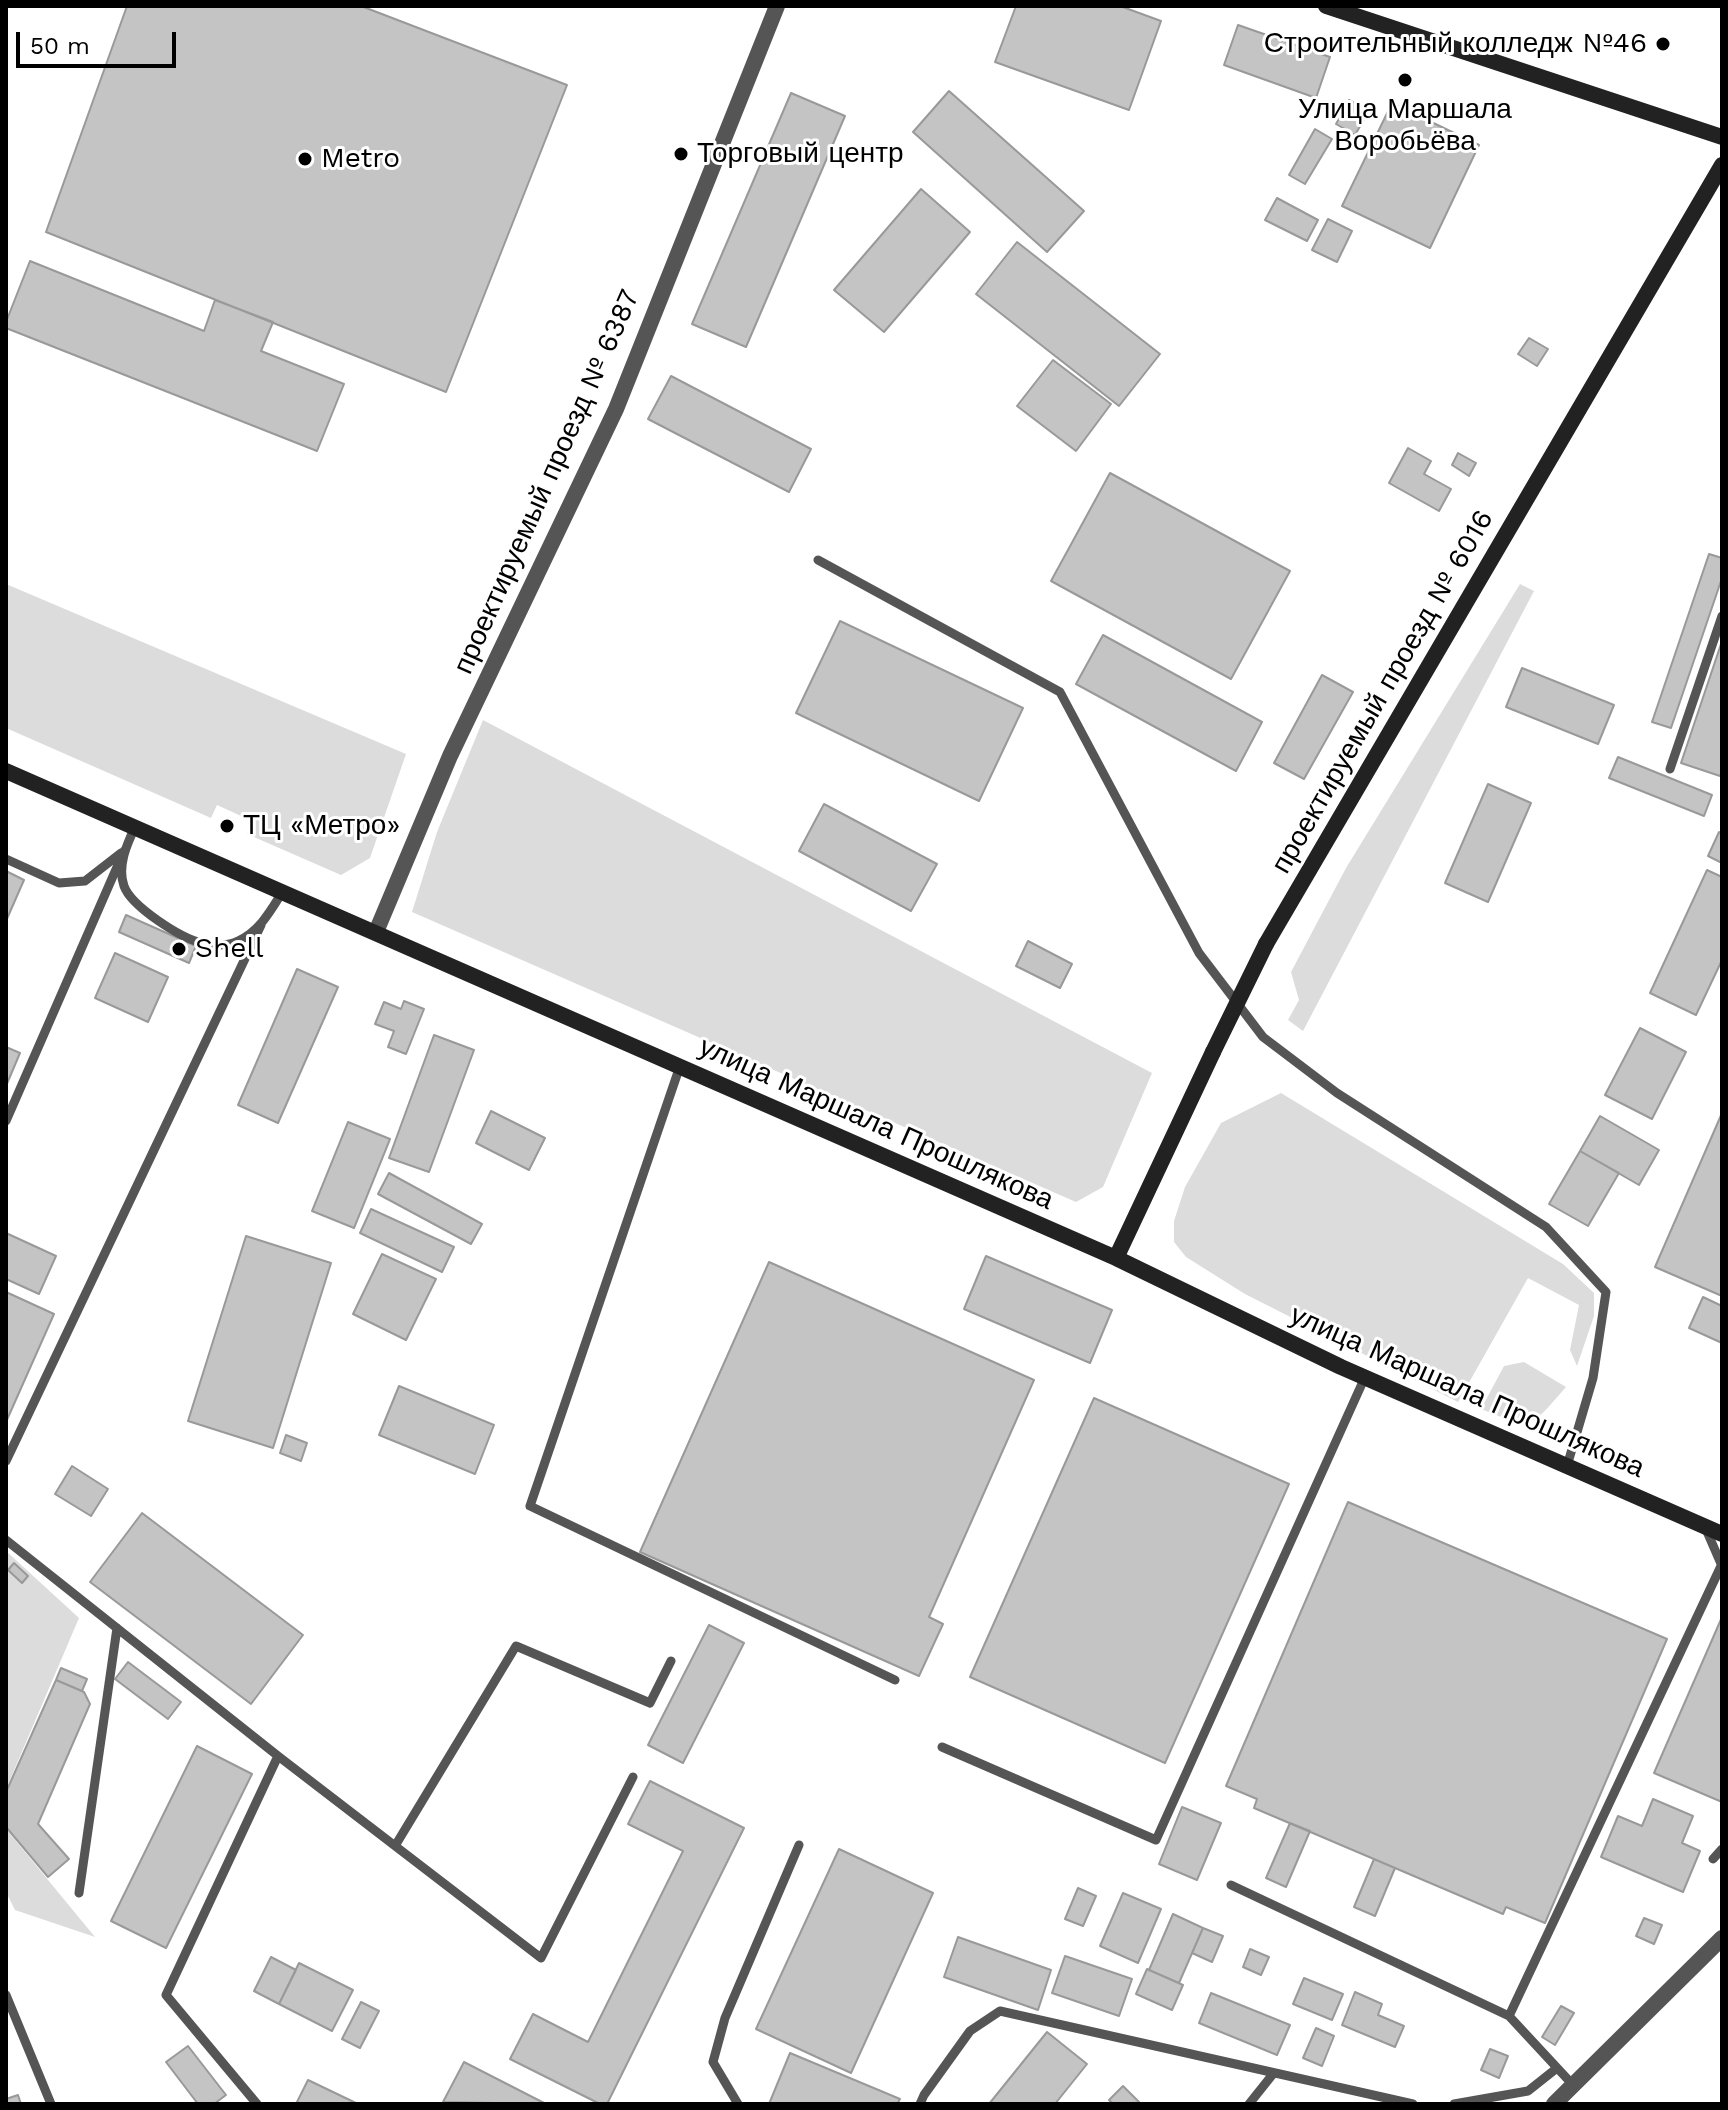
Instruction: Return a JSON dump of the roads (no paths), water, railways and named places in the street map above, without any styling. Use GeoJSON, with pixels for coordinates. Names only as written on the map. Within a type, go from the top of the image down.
{"type":"FeatureCollection","features":[{"type":"Feature","properties":{"kind":"main road"},"geometry":{"type":"LineString","coordinates":[[1333,7],[1722,137]]}},
{"type":"Feature","properties":{"kind":"main road","name":"проектируемый проезд № 6016"},"geometry":{"type":"LineString","coordinates":[[1116,1258],[1266,944],[1722,165]]}},
{"type":"Feature","properties":{"kind":"main road","name":"улица Маршала Прошлякова"},"geometry":{"type":"LineString","coordinates":[[6,771],[1116,1258],[1365,1377],[1722,1534]]}},
{"type":"Feature","properties":{"kind":"street","name":"проектируемый проезд № 6387"},"geometry":{"type":"LineString","coordinates":[[376,932],[450,756],[616,409],[777,6]]}},
{"type":"Feature","properties":{"kind":"street"},"geometry":{"type":"LineString","coordinates":[[1554,2104],[1722,1938]]}},
{"type":"Feature","properties":{"kind":"lane"},"geometry":{"type":"LineString","coordinates":[[818,560],[1060,692],[1199,953],[1263,1037],[1337,1093],[1546,1227],[1606,1292],[1593,1378],[1567,1466]]}},
{"type":"Feature","properties":{"kind":"lane"},"geometry":{"type":"LineString","coordinates":[[1670,769],[1722,616]]}},
{"type":"Feature","properties":{"kind":"lane"},"geometry":{"type":"LineString","coordinates":[[6,1121],[135,827]]}},
{"type":"Feature","properties":{"kind":"lane"},"geometry":{"type":"LineString","coordinates":[[6,859],[59,883],[85,881],[124,851]]}},
{"type":"Feature","properties":{"kind":"lane"},"geometry":{"type":"LineString","coordinates":[[124,851],[122,881],[128,896],[166,925],[201,943],[223,945],[238,941],[261,925]]}},
{"type":"Feature","properties":{"kind":"lane"},"geometry":{"type":"LineString","coordinates":[[6,1461],[261,925],[283,891]]}},
{"type":"Feature","properties":{"kind":"lane"},"geometry":{"type":"LineString","coordinates":[[680,1066],[530,1506],[895,1680]]}},
{"type":"Feature","properties":{"kind":"lane"},"geometry":{"type":"LineString","coordinates":[[942,1747],[1156,1840],[1365,1377]]}},
{"type":"Feature","properties":{"kind":"lane"},"geometry":{"type":"LineString","coordinates":[[1509,2016],[1722,1566],[1705,1527]]}},
{"type":"Feature","properties":{"kind":"lane"},"geometry":{"type":"LineString","coordinates":[[6,1540],[278,1756],[541,1958],[633,1777]]}},
{"type":"Feature","properties":{"kind":"lane"},"geometry":{"type":"LineString","coordinates":[[79,1893],[117,1628]]}},
{"type":"Feature","properties":{"kind":"lane"},"geometry":{"type":"LineString","coordinates":[[395,1846],[516,1646],[650,1703],[671,1661]]}},
{"type":"Feature","properties":{"kind":"lane"},"geometry":{"type":"LineString","coordinates":[[257,2104],[166,1995],[278,1756]]}},
{"type":"Feature","properties":{"kind":"lane"},"geometry":{"type":"LineString","coordinates":[[738,2104],[713,2062],[725,2018],[799,1845]]}},
{"type":"Feature","properties":{"kind":"lane"},"geometry":{"type":"LineString","coordinates":[[1713,1859],[1722,1849]]}},
{"type":"Feature","properties":{"kind":"lane"},"geometry":{"type":"LineString","coordinates":[[1231,1885],[1509,2016],[1573,2085]]}},
{"type":"Feature","properties":{"kind":"lane"},"geometry":{"type":"LineString","coordinates":[[6,1995],[51,2104]]}},
{"type":"Feature","properties":{"kind":"lane"},"geometry":{"type":"LineString","coordinates":[[920,2104],[970,2031],[1000,2011],[1413,2104]]}},
{"type":"Feature","properties":{"kind":"lane"},"geometry":{"type":"LineString","coordinates":[[1454,2104],[1528,2091],[1557,2068]]}},
{"type":"Feature","properties":{"kind":"lane"},"geometry":{"type":"LineString","coordinates":[[1249,2104],[1273,2074]]}},
{"type":"Feature","properties":{"kind":"place","name":"Строительный колледж №46"},"geometry":{"type":"Point","coordinates":[1663,44]}},
{"type":"Feature","properties":{"kind":"place","name":"Улица Маршала Воробьёва"},"geometry":{"type":"Point","coordinates":[1405,80]}},
{"type":"Feature","properties":{"kind":"place","name":"Торговый центр"},"geometry":{"type":"Point","coordinates":[681,154]}},
{"type":"Feature","properties":{"kind":"place","name":"Metro"},"geometry":{"type":"Point","coordinates":[305,159]}},
{"type":"Feature","properties":{"kind":"place","name":"ТЦ «Метро»"},"geometry":{"type":"Point","coordinates":[227,826]}},
{"type":"Feature","properties":{"kind":"place","name":"Shell"},"geometry":{"type":"Point","coordinates":[179,949]}}]}
